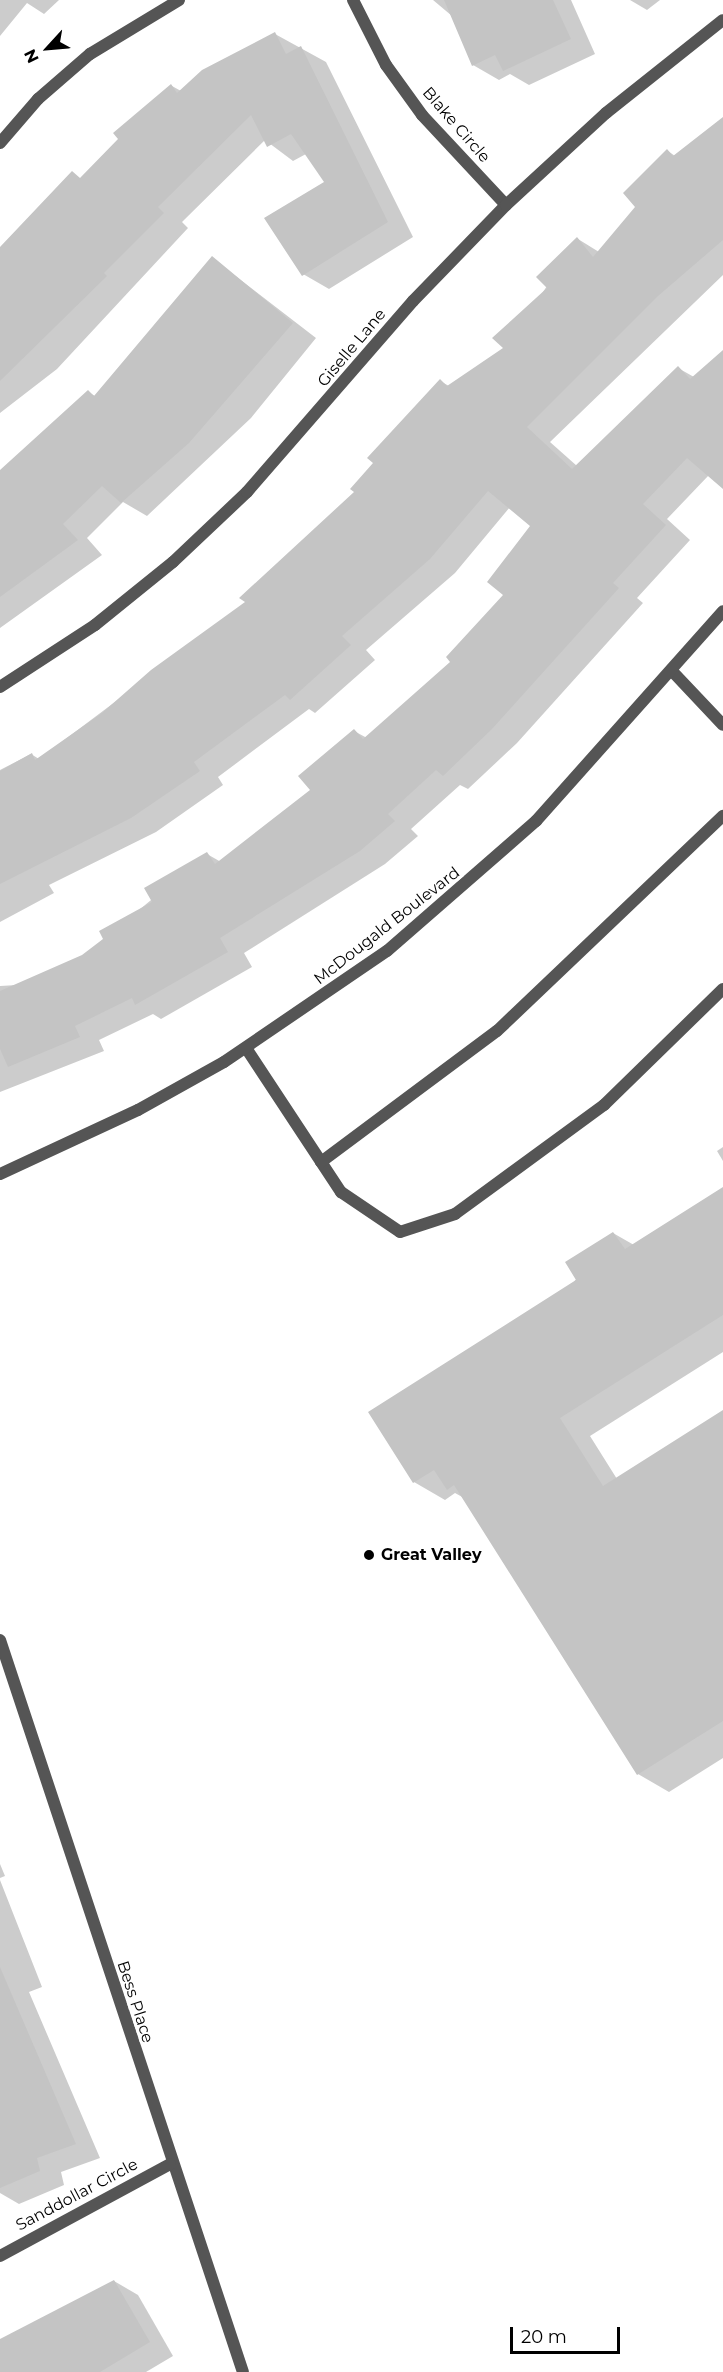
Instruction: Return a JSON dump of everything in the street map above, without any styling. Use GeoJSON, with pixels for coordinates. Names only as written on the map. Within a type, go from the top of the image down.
{"type":"FeatureCollection","features":[{"type":"Feature","properties":{"kind":"street"},"geometry":{"type":"LineString","coordinates":[[0,143],[38,99],[90,54],[179,0]]}},
{"type":"Feature","properties":{"kind":"street","name":"Blake Circle"},"geometry":{"type":"LineString","coordinates":[[353,0],[386,65],[422,115],[506,205]]}},
{"type":"Feature","properties":{"kind":"street","name":"Giselle Lane"},"geometry":{"type":"LineString","coordinates":[[0,687],[95,625],[247,492],[413,301],[506,205],[606,113],[723,20]]}},
{"type":"Feature","properties":{"kind":"street","name":"McDougald Boulevard"},"geometry":{"type":"LineString","coordinates":[[0,1174],[138,1110],[246,1048],[387,951],[464,888],[544,813],[723,611]]}},
{"type":"Feature","properties":{"kind":"street"},"geometry":{"type":"LineString","coordinates":[[672,671],[723,725]]}},
{"type":"Feature","properties":{"kind":"street"},"geometry":{"type":"LineString","coordinates":[[321,1162],[497,1031],[723,816]]}},
{"type":"Feature","properties":{"kind":"street"},"geometry":{"type":"LineString","coordinates":[[246,1048],[341,1192],[400,1232],[455,1214],[604,1105],[723,989]]}},
{"type":"Feature","properties":{"kind":"street","name":"Bess Place"},"geometry":{"type":"LineString","coordinates":[[1,1645],[170,2164],[243,2372]]}},
{"type":"Feature","properties":{"kind":"street","name":"Sanddollar Circle"},"geometry":{"type":"LineString","coordinates":[[0,2256],[170,2164]]}},
{"type":"Feature","properties":{"kind":"building"},"geometry":{"type":"Polygon","coordinates":[[[444,0],[553,0],[571,39],[503,71],[495,55],[472,66],[444,0]]]}},
{"type":"Feature","properties":{"kind":"building"},"geometry":{"type":"Polygon","coordinates":[[[275,32],[286,54],[301,46],[388,222],[302,276],[264,218],[324,182],[291,134],[267,147],[251,115],[158,207],[164,213],[104,273],[107,276],[0,381],[0,247],[72,171],[80,178],[118,139],[113,133],[171,84],[177,93],[202,70],[275,32]]]}},
{"type":"Feature","properties":{"kind":"building"},"geometry":{"type":"Polygon","coordinates":[[[723,117],[723,240],[658,296],[527,427],[572,469],[678,366],[690,379],[723,350],[723,489],[687,458],[643,504],[666,525],[613,583],[619,588],[492,729],[443,776],[436,770],[388,814],[395,821],[360,851],[220,938],[228,952],[135,1005],[132,998],[75,1026],[80,1037],[8,1067],[0,1049],[0,991],[82,955],[103,939],[99,931],[152,902],[144,888],[207,852],[215,864],[310,790],[298,776],[354,729],[363,739],[450,662],[446,657],[503,595],[487,582],[530,526],[488,491],[430,559],[342,636],[351,645],[290,700],[285,695],[194,762],[200,771],[131,818],[0,884],[0,771],[32,753],[35,760],[102,713],[151,670],[245,602],[239,598],[354,492],[350,489],[373,463],[367,458],[440,379],[447,386],[503,348],[492,338],[547,288],[536,277],[577,237],[593,257],[635,207],[623,193],[667,149],[673,156],[723,117]]]}},
{"type":"Feature","properties":{"kind":"building"},"geometry":{"type":"Polygon","coordinates":[[[212,256],[293,323],[189,443],[121,503],[102,486],[63,524],[78,540],[0,597],[0,470],[88,390],[94,396],[212,256]]]}},
{"type":"Feature","properties":{"kind":"building"},"geometry":{"type":"Polygon","coordinates":[[[723,1187],[723,1315],[560,1418],[603,1486],[723,1410],[723,1721],[637,1775],[454,1485],[447,1490],[434,1470],[413,1483],[368,1412],[576,1280],[565,1262],[613,1232],[625,1249],[723,1187]]]}},
{"type":"Feature","properties":{"kind":"building"},"geometry":{"type":"Polygon","coordinates":[[[0,1967],[76,2144],[37,2158],[40,2171],[0,2188],[0,1967]]]}},
{"type":"Feature","properties":{"kind":"building"},"geometry":{"type":"Polygon","coordinates":[[[114,2280],[150,2342],[100,2372],[0,2372],[0,2339],[114,2280]]]}},
{"type":"Feature","properties":{"kind":"place","name":"Great Valley"},"geometry":{"type":"Point","coordinates":[369,1555]}}]}
